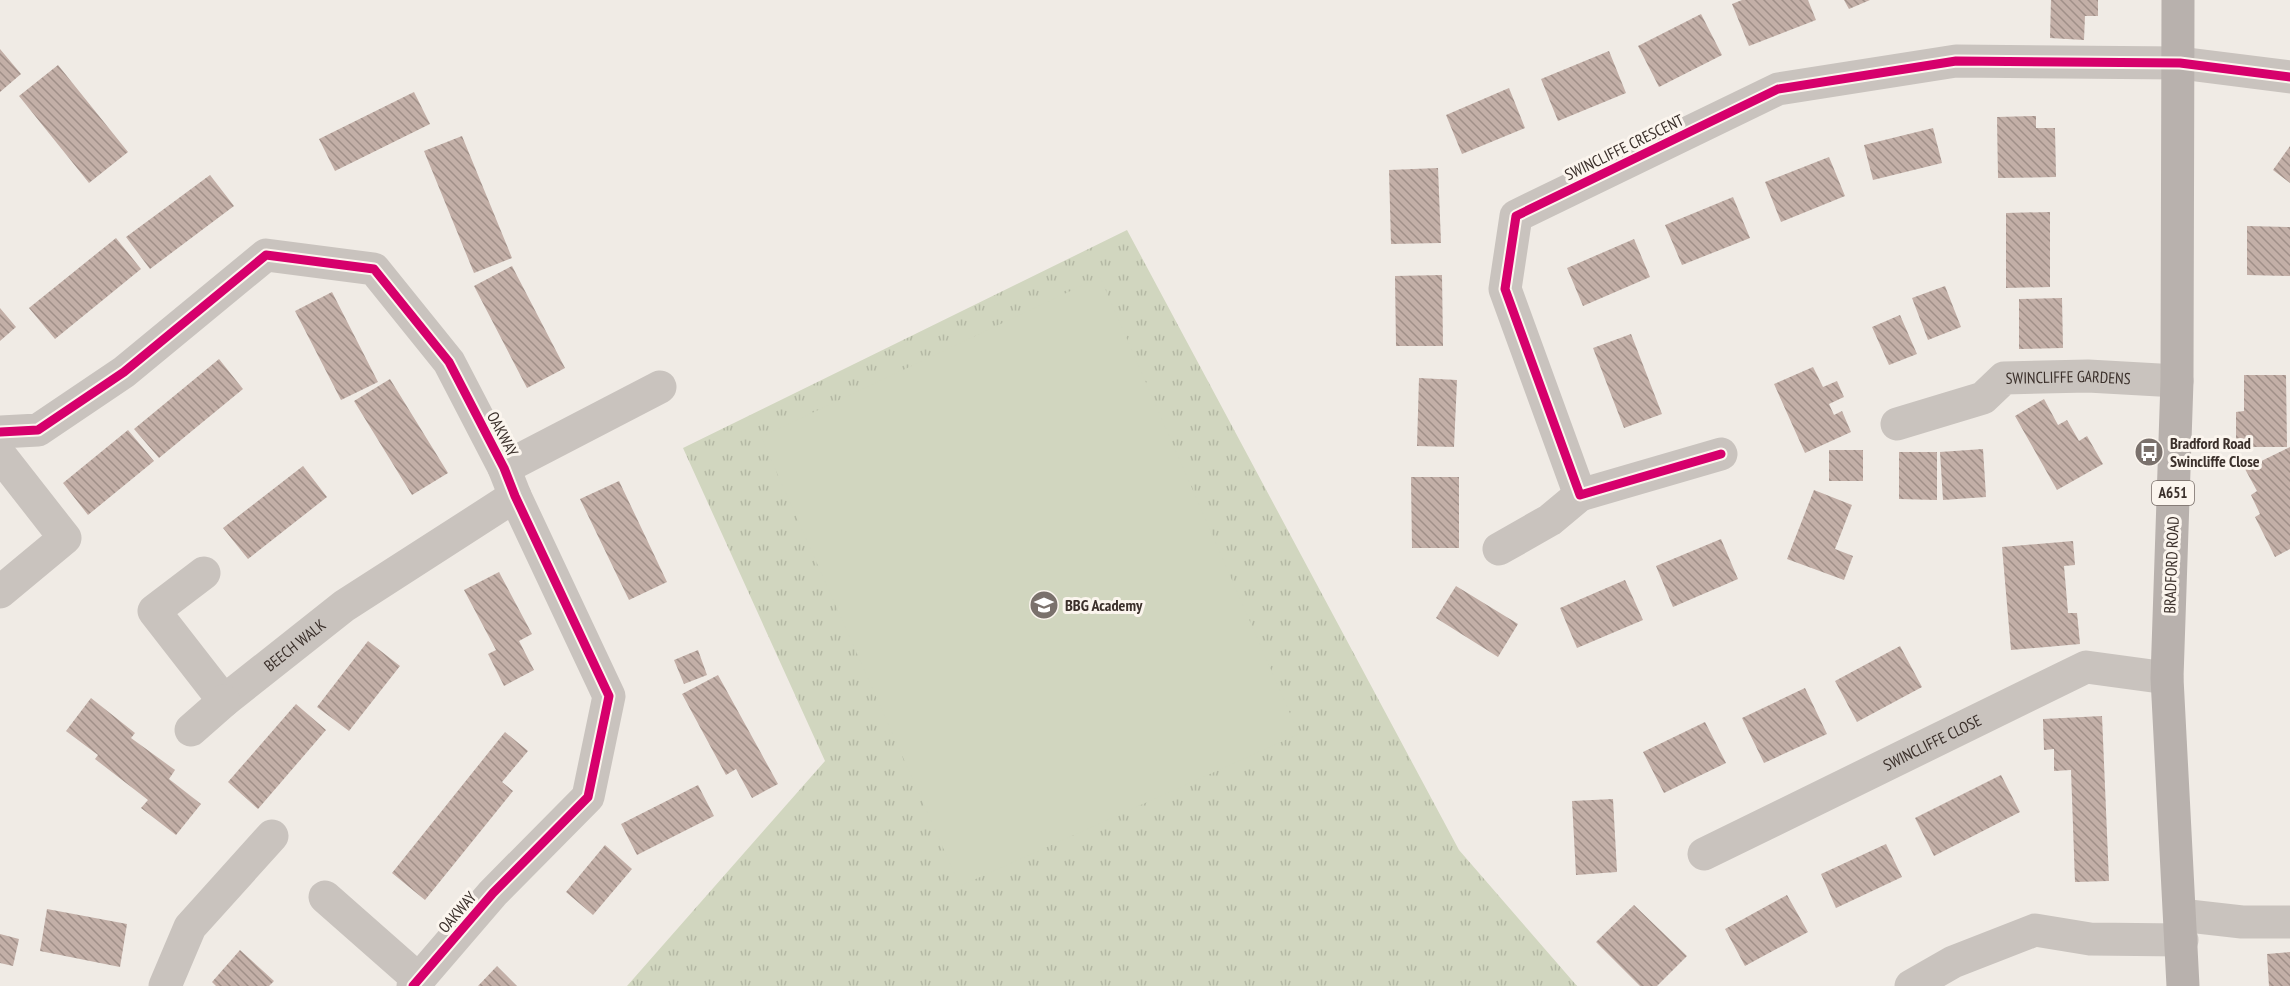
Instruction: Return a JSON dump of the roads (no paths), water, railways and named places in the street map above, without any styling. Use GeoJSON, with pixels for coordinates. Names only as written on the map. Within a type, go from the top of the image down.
{"type":"FeatureCollection","features":[{"type":"Feature","properties":{"kind":"main road","name":"BRADFORD ROAD"},"geometry":{"type":"LineString","coordinates":[[2178,0],[2180,63],[2177,381],[2167,678],[2181,928],[2182,986]]}},
{"type":"Feature","properties":{"kind":"street","name":"SWINCLIFFE CRESCENT"},"geometry":{"type":"LineString","coordinates":[[1580,495],[1505,289],[1516,216],[1778,89],[1956,61],[2180,63]]}},
{"type":"Feature","properties":{"kind":"street"},"geometry":{"type":"LineString","coordinates":[[2180,63],[2290,77]]}},
{"type":"Feature","properties":{"kind":"street","name":"OAKWAY"},"geometry":{"type":"LineString","coordinates":[[0,432],[38,430],[58,417],[124,372],[266,255],[374,269],[449,362],[510,482],[609,696],[588,797],[493,893],[416,982]]}},
{"type":"Feature","properties":{"kind":"street","name":"SWINCLIFFE GARDENS"},"geometry":{"type":"LineString","coordinates":[[1898,424],[1983,398],[2004,378],[2088,376],[2177,381]]}},
{"type":"Feature","properties":{"kind":"street","name":"BEECH WALK"},"geometry":{"type":"LineString","coordinates":[[191,730],[344,606],[510,482],[660,387]]}},
{"type":"Feature","properties":{"kind":"street"},"geometry":{"type":"LineString","coordinates":[[1499,549],[1550,520],[1580,495],[1721,454]]}},
{"type":"Feature","properties":{"kind":"street"},"geometry":{"type":"LineString","coordinates":[[0,455],[65,538],[0,592]]}},
{"type":"Feature","properties":{"kind":"street"},"geometry":{"type":"LineString","coordinates":[[204,573],[154,611],[224,701]]}},
{"type":"Feature","properties":{"kind":"street","name":"SWINCLIFFE CLOSE"},"geometry":{"type":"LineString","coordinates":[[1704,854],[2086,667],[2167,678]]}},
{"type":"Feature","properties":{"kind":"street"},"geometry":{"type":"LineString","coordinates":[[165,986],[190,927],[272,836]]}},
{"type":"Feature","properties":{"kind":"street"},"geometry":{"type":"LineString","coordinates":[[325,897],[416,982]]}},
{"type":"Feature","properties":{"kind":"street"},"geometry":{"type":"LineString","coordinates":[[1911,986],[1953,962],[2035,930],[2100,940],[2242,922],[2290,922]]}},
{"type":"Feature","properties":{"kind":"place","name":"Bradford Road Swincliffe Close"},"geometry":{"type":"Point","coordinates":[2149,452]}},
{"type":"Feature","properties":{"kind":"place","name":"BBG Academy"},"geometry":{"type":"Point","coordinates":[1044,605]}}]}
